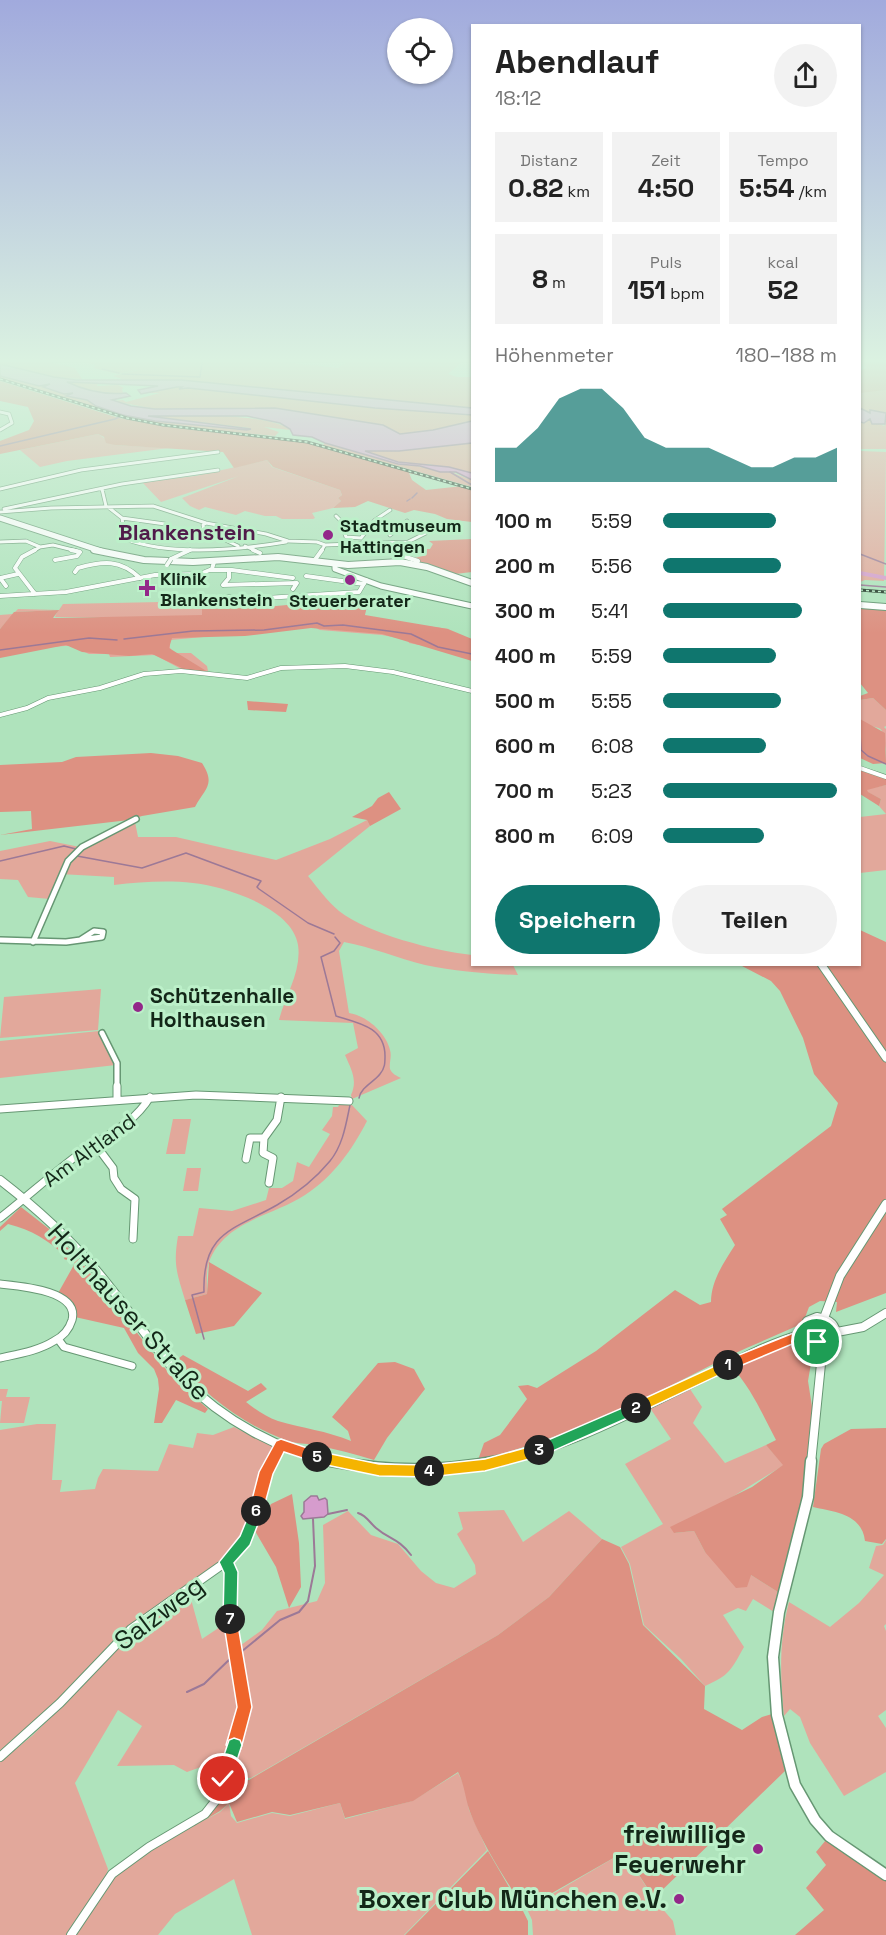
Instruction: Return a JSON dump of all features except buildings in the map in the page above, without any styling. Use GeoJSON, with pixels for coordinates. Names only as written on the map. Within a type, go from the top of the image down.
{"type":"FeatureCollection","features":[{"type":"Feature","properties":{"kind":"main road"},"geometry":{"type":"LineString","coordinates":[[0,518],[120,556],[163,562],[214,562],[273,557],[334,564],[393,562],[415,564],[471,583]]}},
{"type":"Feature","properties":{"kind":"main road"},"geometry":{"type":"LineString","coordinates":[[861,605],[886,607]]}},
{"type":"Feature","properties":{"kind":"street"},"geometry":{"type":"LineString","coordinates":[[0,489],[50,476],[108,465],[215,452]]}},
{"type":"Feature","properties":{"kind":"street"},"geometry":{"type":"LineString","coordinates":[[36,510],[3,509],[102,489],[218,470]]}},
{"type":"Feature","properties":{"kind":"street"},"geometry":{"type":"LineString","coordinates":[[102,489],[106,507]]}},
{"type":"Feature","properties":{"kind":"street"},"geometry":{"type":"LineString","coordinates":[[106,507],[114,509],[123,506]]}},
{"type":"Feature","properties":{"kind":"street"},"geometry":{"type":"LineString","coordinates":[[0,512],[123,506],[157,507],[206,524],[266,534],[288,541]]}},
{"type":"Feature","properties":{"kind":"street"},"geometry":{"type":"LineString","coordinates":[[114,509],[122,518],[125,539],[131,542],[190,549],[288,541],[325,545],[361,540],[375,520],[390,510]]}},
{"type":"Feature","properties":{"kind":"street"},"geometry":{"type":"LineString","coordinates":[[336,516],[347,538],[361,540],[399,543],[422,536],[434,528],[443,531]]}},
{"type":"Feature","properties":{"kind":"street"},"geometry":{"type":"LineString","coordinates":[[122,518],[165,524]]}},
{"type":"Feature","properties":{"kind":"street"},"geometry":{"type":"LineString","coordinates":[[390,535],[407,521]]}},
{"type":"Feature","properties":{"kind":"street"},"geometry":{"type":"LineString","coordinates":[[206,524],[203,525],[204,530],[238,546]]}},
{"type":"Feature","properties":{"kind":"street"},"geometry":{"type":"LineString","coordinates":[[392,541],[389,530],[395,525]]}},
{"type":"Feature","properties":{"kind":"street"},"geometry":{"type":"LineString","coordinates":[[124,530],[160,536]]}},
{"type":"Feature","properties":{"kind":"street"},"geometry":{"type":"LineString","coordinates":[[392,541],[401,537]]}},
{"type":"Feature","properties":{"kind":"street"},"geometry":{"type":"LineString","coordinates":[[0,542],[28,541],[37,548]]}},
{"type":"Feature","properties":{"kind":"street"},"geometry":{"type":"LineString","coordinates":[[35,594],[15,568],[19,559],[37,548],[53,545],[80,552],[77,556],[55,560]]}},
{"type":"Feature","properties":{"kind":"street"},"geometry":{"type":"LineString","coordinates":[[314,561],[325,545]]}},
{"type":"Feature","properties":{"kind":"street"},"geometry":{"type":"LineString","coordinates":[[244,546],[260,553]]}},
{"type":"Feature","properties":{"kind":"street"},"geometry":{"type":"LineString","coordinates":[[415,564],[418,561],[403,556],[400,552],[416,548]]}},
{"type":"Feature","properties":{"kind":"street"},"geometry":{"type":"LineString","coordinates":[[164,574],[166,565],[171,559],[190,549]]}},
{"type":"Feature","properties":{"kind":"street"},"geometry":{"type":"LineString","coordinates":[[75,572],[78,568],[116,561],[126,565],[140,578]]}},
{"type":"Feature","properties":{"kind":"street"},"geometry":{"type":"LineString","coordinates":[[210,570],[214,562]]}},
{"type":"Feature","properties":{"kind":"street"},"geometry":{"type":"LineString","coordinates":[[334,564],[335,569],[365,582]]}},
{"type":"Feature","properties":{"kind":"street"},"geometry":{"type":"LineString","coordinates":[[0,596],[66,592],[164,574],[200,574],[210,570],[292,578]]}},
{"type":"Feature","properties":{"kind":"street"},"geometry":{"type":"LineString","coordinates":[[213,575],[230,572]]}},
{"type":"Feature","properties":{"kind":"street"},"geometry":{"type":"LineString","coordinates":[[230,572],[224,586],[298,583],[293,589]]}},
{"type":"Feature","properties":{"kind":"street"},"geometry":{"type":"LineString","coordinates":[[6,586],[0,578],[18,574]]}},
{"type":"Feature","properties":{"kind":"street"},"geometry":{"type":"LineString","coordinates":[[268,584],[275,576]]}},
{"type":"Feature","properties":{"kind":"street"},"geometry":{"type":"LineString","coordinates":[[306,576],[365,582]]}},
{"type":"Feature","properties":{"kind":"street"},"geometry":{"type":"LineString","coordinates":[[341,576],[339,579],[365,582],[471,606]]}},
{"type":"Feature","properties":{"kind":"street"},"geometry":{"type":"LineString","coordinates":[[313,584],[317,577]]}},
{"type":"Feature","properties":{"kind":"street"},"geometry":{"type":"LineString","coordinates":[[244,585],[248,580]]}},
{"type":"Feature","properties":{"kind":"street"},"geometry":{"type":"LineString","coordinates":[[234,600],[359,592],[365,582]]}},
{"type":"Feature","properties":{"kind":"street"},"geometry":{"type":"LineString","coordinates":[[0,716],[27,708],[48,698],[100,688],[144,675],[181,671],[248,678],[281,668],[345,666],[393,672],[471,691]]}},
{"type":"Feature","properties":{"kind":"street"},"geometry":{"type":"LineString","coordinates":[[861,768],[886,777]]}},
{"type":"Feature","properties":{"kind":"street"},"geometry":{"type":"LineString","coordinates":[[33,942],[68,861],[82,848],[136,819]]}},
{"type":"Feature","properties":{"kind":"street"},"geometry":{"type":"LineString","coordinates":[[0,940],[33,942],[80,940]]}},
{"type":"Feature","properties":{"kind":"street"},"geometry":{"type":"LineString","coordinates":[[822,966],[886,1058]]}},
{"type":"Feature","properties":{"kind":"street"},"geometry":{"type":"LineString","coordinates":[[102,1033],[117,1063],[117,1100]]}},
{"type":"Feature","properties":{"kind":"street"},"geometry":{"type":"LineString","coordinates":[[0,1109],[196,1095],[349,1101]]}},
{"type":"Feature","properties":{"kind":"street","name":"Am Altland"},"geometry":{"type":"LineString","coordinates":[[0,1218],[74,1157],[131,1121],[145,1107],[150,1097]]}},
{"type":"Feature","properties":{"kind":"street"},"geometry":{"type":"LineString","coordinates":[[269,1183],[273,1158],[263,1153],[264,1138],[278,1120],[281,1097]]}},
{"type":"Feature","properties":{"kind":"street"},"geometry":{"type":"LineString","coordinates":[[246,1159],[250,1138],[264,1138]]}},
{"type":"Feature","properties":{"kind":"street"},"geometry":{"type":"LineString","coordinates":[[95,1144],[113,1168],[114,1178],[121,1189],[135,1199],[133,1239]]}},
{"type":"Feature","properties":{"kind":"street","name":"Holthauser Straße"},"geometry":{"type":"LineString","coordinates":[[0,1180],[25,1199],[87,1259],[155,1346],[190,1386],[235,1421],[281,1445],[339,1463],[379,1470],[442,1471],[485,1465],[547,1448],[738,1360],[806,1333]]}},
{"type":"Feature","properties":{"kind":"street"},"geometry":{"type":"LineString","coordinates":[[824,1318],[840,1276],[886,1204]]}},
{"type":"Feature","properties":{"kind":"street"},"geometry":{"type":"LineString","coordinates":[[0,1284],[37,1290],[66,1302],[73,1317],[69,1330],[58,1339],[1,1360]]}},
{"type":"Feature","properties":{"kind":"street"},"geometry":{"type":"LineString","coordinates":[[837,1332],[863,1328],[886,1313]]}},
{"type":"Feature","properties":{"kind":"street"},"geometry":{"type":"LineString","coordinates":[[814,1317],[824,1318],[832,1322],[837,1332],[832,1341],[823,1344],[813,1341],[806,1333],[805,1327],[807,1321],[814,1317]]}},
{"type":"Feature","properties":{"kind":"street"},"geometry":{"type":"LineString","coordinates":[[58,1339],[64,1347],[132,1366]]}},
{"type":"Feature","properties":{"kind":"street"},"geometry":{"type":"LineString","coordinates":[[823,1344],[808,1497],[779,1612],[773,1657],[777,1715],[795,1785],[814,1820],[830,1836],[886,1875]]}},
{"type":"Feature","properties":{"kind":"street","name":"Salzweg"},"geometry":{"type":"LineString","coordinates":[[0,1757],[60,1703],[132,1629],[226,1562],[248,1535],[266,1472],[281,1445]]}},
{"type":"Feature","properties":{"kind":"street"},"geometry":{"type":"LineString","coordinates":[[71,1935],[112,1874],[149,1847],[205,1814],[220,1795],[245,1707],[230,1618],[231,1572],[226,1562]]}},
{"type":"Feature","properties":{"kind":"shaded area"},"geometry":{"type":"Polygon","coordinates":[[[23,452],[135,452],[67,461],[40,467],[23,452]]]}},
{"type":"Feature","properties":{"kind":"shaded area"},"geometry":{"type":"Polygon","coordinates":[[[223,452],[347,452],[443,481],[409,473],[412,480],[426,490],[463,486],[471,489],[471,522],[447,519],[414,510],[405,513],[368,501],[355,507],[333,508],[341,501],[338,498],[342,495],[340,490],[273,467],[267,460],[234,468],[223,452]]]}},
{"type":"Feature","properties":{"kind":"shaded area"},"geometry":{"type":"Polygon","coordinates":[[[349,452],[357,452],[398,464],[368,452],[471,452],[471,473],[428,464],[409,464],[446,471],[471,480],[471,487],[349,452]]]}},
{"type":"Feature","properties":{"kind":"shaded area"},"geometry":{"type":"Polygon","coordinates":[[[357,452],[369,452],[398,462],[449,467],[471,473],[471,480],[456,472],[440,472],[420,466],[398,464],[357,452]]]}},
{"type":"Feature","properties":{"kind":"shaded area"},"geometry":{"type":"Polygon","coordinates":[[[861,452],[886,452],[884,581],[861,582],[861,574],[877,576],[861,572],[861,452]]]}},
{"type":"Feature","properties":{"kind":"shaded area"},"geometry":{"type":"Polygon","coordinates":[[[267,460],[272,467],[340,490],[342,495],[338,498],[341,501],[333,508],[312,513],[315,518],[313,519],[282,519],[245,511],[236,515],[205,507],[199,510],[190,506],[182,498],[239,476],[161,502],[142,482],[195,476],[267,460]]]}},
{"type":"Feature","properties":{"kind":"shaded area"},"geometry":{"type":"Polygon","coordinates":[[[471,539],[471,572],[455,574],[419,564],[414,558],[423,556],[425,553],[421,549],[430,549],[433,544],[429,541],[471,539]]]}},
{"type":"Feature","properties":{"kind":"shaded area"},"geometry":{"type":"Polygon","coordinates":[[[361,598],[366,605],[365,615],[448,629],[471,639],[471,661],[382,634],[311,628],[245,636],[172,638],[169,648],[208,672],[186,670],[152,654],[129,656],[82,652],[66,645],[0,658],[0,629],[14,612],[59,610],[53,618],[202,615],[202,609],[255,608],[361,598]]]}},
{"type":"Feature","properties":{"kind":"shaded area"},"geometry":{"type":"Polygon","coordinates":[[[168,599],[201,600],[203,618],[419,625],[449,629],[419,645],[409,643],[408,640],[382,635],[320,630],[314,627],[170,640],[170,648],[174,653],[191,653],[207,666],[208,671],[181,669],[155,655],[110,657],[109,654],[89,654],[71,646],[40,648],[0,657],[121,617],[55,617],[58,610],[15,612],[18,609],[59,610],[63,604],[161,602],[168,599]]]}},
{"type":"Feature","properties":{"kind":"shaded area"},"geometry":{"type":"Polygon","coordinates":[[[861,606],[886,608],[886,710],[873,698],[861,700],[861,696],[868,693],[861,684],[861,606]]]}},
{"type":"Feature","properties":{"kind":"shaded area"},"geometry":{"type":"Polygon","coordinates":[[[15,612],[0,629],[0,615],[13,614],[15,612]]]}},
{"type":"Feature","properties":{"kind":"shaded area"},"geometry":{"type":"Polygon","coordinates":[[[873,698],[886,710],[886,726],[884,727],[886,729],[886,750],[881,730],[861,720],[861,700],[873,698]]]}},
{"type":"Feature","properties":{"kind":"shaded area"},"geometry":{"type":"Polygon","coordinates":[[[247,701],[288,704],[286,712],[248,710],[247,701]]]}},
{"type":"Feature","properties":{"kind":"shaded area"},"geometry":{"type":"Polygon","coordinates":[[[861,720],[885,733],[886,763],[873,764],[861,758],[861,720]]]}},
{"type":"Feature","properties":{"kind":"shaded area"},"geometry":{"type":"Polygon","coordinates":[[[151,753],[178,756],[202,763],[209,782],[195,807],[129,820],[0,835],[32,829],[31,811],[0,812],[0,765],[62,762],[76,757],[151,753]]]}},
{"type":"Feature","properties":{"kind":"shaded area"},"geometry":{"type":"Polygon","coordinates":[[[861,770],[886,777],[886,785],[867,790],[881,799],[879,806],[861,795],[861,770]]]}},
{"type":"Feature","properties":{"kind":"shaded area"},"geometry":{"type":"Polygon","coordinates":[[[886,785],[886,814],[879,806],[881,799],[867,792],[867,789],[886,785]]]}},
{"type":"Feature","properties":{"kind":"shaded area"},"geometry":{"type":"Polygon","coordinates":[[[389,792],[401,809],[370,826],[367,820],[352,817],[372,806],[378,798],[389,792]]]}},
{"type":"Feature","properties":{"kind":"shaded area"},"geometry":{"type":"Polygon","coordinates":[[[886,814],[886,870],[861,873],[861,817],[886,814]]]}},
{"type":"Feature","properties":{"kind":"shaded area"},"geometry":{"type":"Polygon","coordinates":[[[367,820],[370,826],[308,876],[339,911],[384,934],[440,950],[471,955],[471,966],[514,966],[518,975],[471,972],[425,965],[344,942],[339,951],[349,1013],[368,1021],[384,1037],[391,1055],[390,1069],[393,1074],[401,1078],[352,1099],[354,1079],[345,1055],[358,1048],[353,1023],[279,1020],[299,955],[293,932],[284,920],[271,910],[239,894],[193,883],[154,882],[114,885],[114,877],[60,874],[50,899],[28,897],[18,880],[0,879],[0,851],[50,841],[80,847],[135,822],[138,837],[176,837],[276,860],[330,839],[367,820]]]}},
{"type":"Feature","properties":{"kind":"shaded area"},"geometry":{"type":"Polygon","coordinates":[[[861,930],[886,942],[886,1293],[836,1312],[837,1302],[820,1301],[809,1307],[803,1323],[606,1416],[542,1441],[478,1460],[484,1443],[500,1435],[527,1399],[518,1386],[528,1385],[537,1388],[596,1351],[675,1290],[700,1305],[711,1302],[716,1279],[735,1245],[720,1219],[727,1215],[722,1209],[831,1126],[838,1103],[814,1074],[803,1038],[780,991],[771,981],[742,966],[861,966],[861,930]]]}},
{"type":"Feature","properties":{"kind":"shaded area"},"geometry":{"type":"Polygon","coordinates":[[[101,989],[98,1030],[0,1038],[4,997],[101,989]]]}},
{"type":"Feature","properties":{"kind":"shaded area"},"geometry":{"type":"Polygon","coordinates":[[[99,1031],[116,1065],[0,1078],[0,1041],[99,1031]]]}},
{"type":"Feature","properties":{"kind":"shaded area"},"geometry":{"type":"Polygon","coordinates":[[[340,1103],[351,1104],[367,1121],[341,1162],[305,1195],[251,1221],[226,1237],[216,1248],[209,1262],[207,1294],[185,1300],[177,1269],[178,1236],[193,1236],[199,1208],[232,1211],[266,1200],[269,1188],[282,1188],[293,1181],[297,1162],[309,1167],[330,1134],[322,1130],[332,1116],[333,1107],[338,1107],[340,1103]]]}},
{"type":"Feature","properties":{"kind":"shaded area"},"geometry":{"type":"Polygon","coordinates":[[[173,1119],[191,1119],[185,1154],[166,1154],[173,1119]]]}},
{"type":"Feature","properties":{"kind":"shaded area"},"geometry":{"type":"Polygon","coordinates":[[[187,1168],[201,1168],[198,1191],[183,1191],[187,1168]]]}},
{"type":"Feature","properties":{"kind":"shaded area"},"geometry":{"type":"Polygon","coordinates":[[[21,1207],[53,1232],[82,1263],[164,1367],[179,1384],[208,1409],[205,1413],[176,1400],[162,1423],[154,1423],[159,1389],[158,1379],[154,1369],[138,1353],[124,1328],[75,1317],[57,1295],[75,1263],[64,1259],[65,1256],[52,1245],[25,1229],[8,1224],[0,1231],[0,1227],[21,1207]]]}},
{"type":"Feature","properties":{"kind":"shaded area"},"geometry":{"type":"Polygon","coordinates":[[[209,1262],[262,1293],[234,1326],[196,1334],[185,1300],[207,1294],[209,1262]]]}},
{"type":"Feature","properties":{"kind":"shaded area"},"geometry":{"type":"Polygon","coordinates":[[[806,1341],[812,1357],[808,1381],[813,1413],[798,1527],[778,1592],[751,1575],[747,1587],[736,1588],[705,1552],[694,1531],[674,1533],[670,1527],[752,1487],[783,1465],[766,1445],[776,1440],[751,1393],[732,1367],[775,1349],[806,1341]]]}},
{"type":"Feature","properties":{"kind":"shaded area"},"geometry":{"type":"Polygon","coordinates":[[[183,1355],[248,1391],[261,1383],[267,1389],[246,1402],[269,1417],[351,1441],[348,1431],[332,1417],[378,1363],[395,1362],[414,1369],[425,1389],[387,1438],[374,1460],[312,1444],[291,1442],[256,1427],[226,1408],[187,1374],[175,1361],[183,1355]]]}},
{"type":"Feature","properties":{"kind":"shaded area"},"geometry":{"type":"Polygon","coordinates":[[[0,1389],[8,1389],[6,1397],[30,1397],[24,1423],[0,1423],[2,1401],[0,1401],[0,1389]]]}},
{"type":"Feature","properties":{"kind":"shaded area"},"geometry":{"type":"Polygon","coordinates":[[[690,1389],[702,1407],[693,1423],[725,1463],[766,1445],[784,1465],[674,1533],[694,1531],[705,1552],[751,1575],[778,1592],[774,1612],[753,1599],[746,1611],[738,1608],[723,1615],[744,1647],[729,1671],[705,1686],[681,1659],[644,1625],[630,1564],[621,1547],[663,1524],[625,1464],[671,1439],[650,1408],[690,1389]]]}},
{"type":"Feature","properties":{"kind":"shaded area"},"geometry":{"type":"Polygon","coordinates":[[[37,1424],[56,1424],[52,1480],[62,1480],[60,1492],[95,1489],[103,1469],[158,1471],[169,1444],[193,1448],[197,1433],[213,1435],[234,1427],[272,1446],[273,1450],[257,1487],[254,1508],[241,1540],[223,1559],[152,1610],[0,1754],[0,1430],[37,1424]]]}},
{"type":"Feature","properties":{"kind":"shaded area"},"geometry":{"type":"Polygon","coordinates":[[[886,1428],[886,1539],[882,1544],[865,1541],[859,1525],[846,1516],[813,1507],[821,1449],[824,1444],[851,1429],[886,1428]]]}},
{"type":"Feature","properties":{"kind":"shaded area"},"geometry":{"type":"Polygon","coordinates":[[[292,1494],[299,1543],[301,1587],[289,1608],[276,1567],[255,1531],[260,1511],[265,1514],[271,1504],[292,1494]]]}},
{"type":"Feature","properties":{"kind":"shaded area"},"geometry":{"type":"Polygon","coordinates":[[[311,1496],[317,1496],[319,1500],[325,1498],[327,1500],[328,1514],[324,1517],[303,1519],[301,1516],[304,1512],[304,1502],[311,1496]]]}},
{"type":"Feature","properties":{"kind":"shaded area"},"geometry":{"type":"Polygon","coordinates":[[[504,1510],[523,1542],[569,1511],[602,1539],[549,1597],[498,1635],[251,1778],[225,1779],[245,1714],[237,1648],[262,1630],[277,1611],[317,1601],[325,1583],[323,1525],[348,1511],[371,1535],[398,1544],[421,1571],[436,1583],[454,1588],[476,1574],[475,1565],[457,1534],[463,1529],[458,1512],[504,1510]]]}},
{"type":"Feature","properties":{"kind":"shaded area"},"geometry":{"type":"Polygon","coordinates":[[[602,1539],[620,1547],[629,1564],[643,1625],[705,1686],[704,1709],[742,1730],[762,1717],[772,1714],[785,1771],[654,1898],[624,1852],[524,1909],[481,1837],[470,1812],[458,1772],[413,1801],[345,1818],[340,1803],[290,1815],[272,1812],[237,1822],[229,1803],[193,1827],[207,1814],[225,1780],[249,1780],[498,1635],[549,1597],[602,1539]]]}},
{"type":"Feature","properties":{"kind":"shaded area"},"geometry":{"type":"Polygon","coordinates":[[[886,1540],[886,1624],[884,1626],[886,1631],[886,1710],[878,1716],[886,1728],[886,1772],[844,1796],[810,1743],[800,1717],[790,1709],[784,1716],[781,1659],[783,1630],[789,1602],[830,1627],[859,1603],[884,1575],[869,1568],[876,1546],[883,1545],[886,1540]]]}},
{"type":"Feature","properties":{"kind":"shaded area"},"geometry":{"type":"Polygon","coordinates":[[[189,1592],[202,1639],[229,1621],[243,1701],[226,1761],[212,1763],[187,1772],[174,1765],[117,1766],[142,1726],[118,1710],[75,1783],[108,1869],[106,1876],[66,1935],[0,1935],[0,1762],[33,1735],[134,1632],[189,1592]]]}},
{"type":"Feature","properties":{"kind":"shaded area"},"geometry":{"type":"Polygon","coordinates":[[[458,1773],[465,1787],[469,1810],[487,1850],[404,1935],[252,1935],[234,1879],[175,1914],[158,1935],[75,1935],[116,1875],[149,1850],[220,1812],[229,1803],[231,1816],[237,1823],[272,1813],[290,1816],[340,1803],[345,1819],[412,1801],[458,1773]]]}},
{"type":"Feature","properties":{"kind":"shaded area"},"geometry":{"type":"Polygon","coordinates":[[[826,1840],[886,1881],[886,1935],[795,1935],[824,1910],[806,1888],[826,1865],[816,1852],[826,1840]]]}},
{"type":"Feature","properties":{"kind":"shaded area"},"geometry":{"type":"Polygon","coordinates":[[[488,1851],[528,1921],[528,1935],[405,1935],[488,1851]]]}},
{"type":"Feature","properties":{"kind":"shaded area"},"geometry":{"type":"Polygon","coordinates":[[[624,1852],[654,1899],[673,1921],[676,1935],[533,1935],[532,1920],[527,1909],[624,1852]]]}},
{"type":"Feature","properties":{"kind":"waterway"},"geometry":{"type":"LineString","coordinates":[[450,472],[471,484]]}},
{"type":"Feature","properties":{"kind":"waterway"},"geometry":{"type":"LineString","coordinates":[[412,498],[417,493]]}},
{"type":"Feature","properties":{"kind":"waterway"},"geometry":{"type":"LineString","coordinates":[[861,554],[886,564]]}},
{"type":"Feature","properties":{"kind":"waterway"},"geometry":{"type":"LineString","coordinates":[[861,573],[886,578]]}},
{"type":"Feature","properties":{"kind":"waterway"},"geometry":{"type":"LineString","coordinates":[[861,585],[886,587]]}},
{"type":"Feature","properties":{"kind":"waterway"},"geometry":{"type":"LineString","coordinates":[[124,639],[193,631],[264,630],[317,623],[324,626],[343,625],[411,634],[438,647],[471,654]]}},
{"type":"Feature","properties":{"kind":"waterway"},"geometry":{"type":"LineString","coordinates":[[0,650],[89,638],[117,640]]}},
{"type":"Feature","properties":{"kind":"waterway"},"geometry":{"type":"LineString","coordinates":[[861,750],[868,756],[886,764]]}},
{"type":"Feature","properties":{"kind":"waterway"},"geometry":{"type":"LineString","coordinates":[[0,861],[64,846],[76,849]]}},
{"type":"Feature","properties":{"kind":"waterway"},"geometry":{"type":"LineString","coordinates":[[77,856],[142,868],[186,853],[261,881],[257,887],[259,889],[308,923],[334,934]]}},
{"type":"Feature","properties":{"kind":"waterway"},"geometry":{"type":"LineString","coordinates":[[335,937],[340,943],[334,951],[321,957],[336,1016],[362,1024],[376,1032],[384,1046],[383,1070],[362,1091],[359,1098]]}},
{"type":"Feature","properties":{"kind":"waterway"},"geometry":{"type":"LineString","coordinates":[[204,1339],[192,1295],[204,1292],[208,1257],[215,1245],[223,1235],[291,1196],[324,1167],[334,1155],[341,1141],[350,1105]]}},
{"type":"Feature","properties":{"kind":"waterway"},"geometry":{"type":"LineString","coordinates":[[328,1514],[347,1510]]}},
{"type":"Feature","properties":{"kind":"waterway"},"geometry":{"type":"LineString","coordinates":[[358,1513],[366,1517],[381,1532],[402,1545],[411,1555]]}},
{"type":"Feature","properties":{"kind":"waterway"},"geometry":{"type":"LineString","coordinates":[[241,1652],[280,1620],[299,1612],[308,1601],[315,1566],[313,1519]]}},
{"type":"Feature","properties":{"kind":"waterway"},"geometry":{"type":"LineString","coordinates":[[187,1692],[204,1684],[232,1657]]}},
{"type":"Feature","properties":{"kind":"railway"},"geometry":{"type":"LineString","coordinates":[[343,452],[471,489]]}},
{"type":"Feature","properties":{"kind":"railway"},"geometry":{"type":"LineString","coordinates":[[861,590],[886,592]]}},
{"type":"Feature","properties":{"kind":"place","name":"Stadtmuseum Hattingen"},"geometry":{"type":"Point","coordinates":[328,535]}},
{"type":"Feature","properties":{"kind":"place","name":"Steuerberater"},"geometry":{"type":"Point","coordinates":[350,580]}},
{"type":"Feature","properties":{"kind":"place","name":"Klinik Blankenstein"},"geometry":{"type":"Point","coordinates":[147,588]}},
{"type":"Feature","properties":{"kind":"place","name":"Schützenhalle Holthausen"},"geometry":{"type":"Point","coordinates":[138,1007]}},
{"type":"Feature","properties":{"kind":"place","name":"freiwillige Feuerwehr"},"geometry":{"type":"Point","coordinates":[758,1849]}},
{"type":"Feature","properties":{"kind":"place","name":"Boxer Club München e.V."},"geometry":{"type":"Point","coordinates":[679,1899]}},
{"type":"Feature","properties":{"kind":"district","name":"Blankenstein"},"geometry":{"type":"Point","coordinates":[187,532]}},
{"type":"Feature","properties":{"kind":"route"},"geometry":{"type":"LineString","coordinates":[[223,1779],[240,1731],[245,1707],[230,1618],[231,1572],[226,1562],[245,1541],[251,1529],[260,1488],[281,1445],[311,1456],[379,1470],[442,1471],[485,1465],[547,1448],[793,1337],[806,1333],[809,1338],[817,1342]]}}]}
